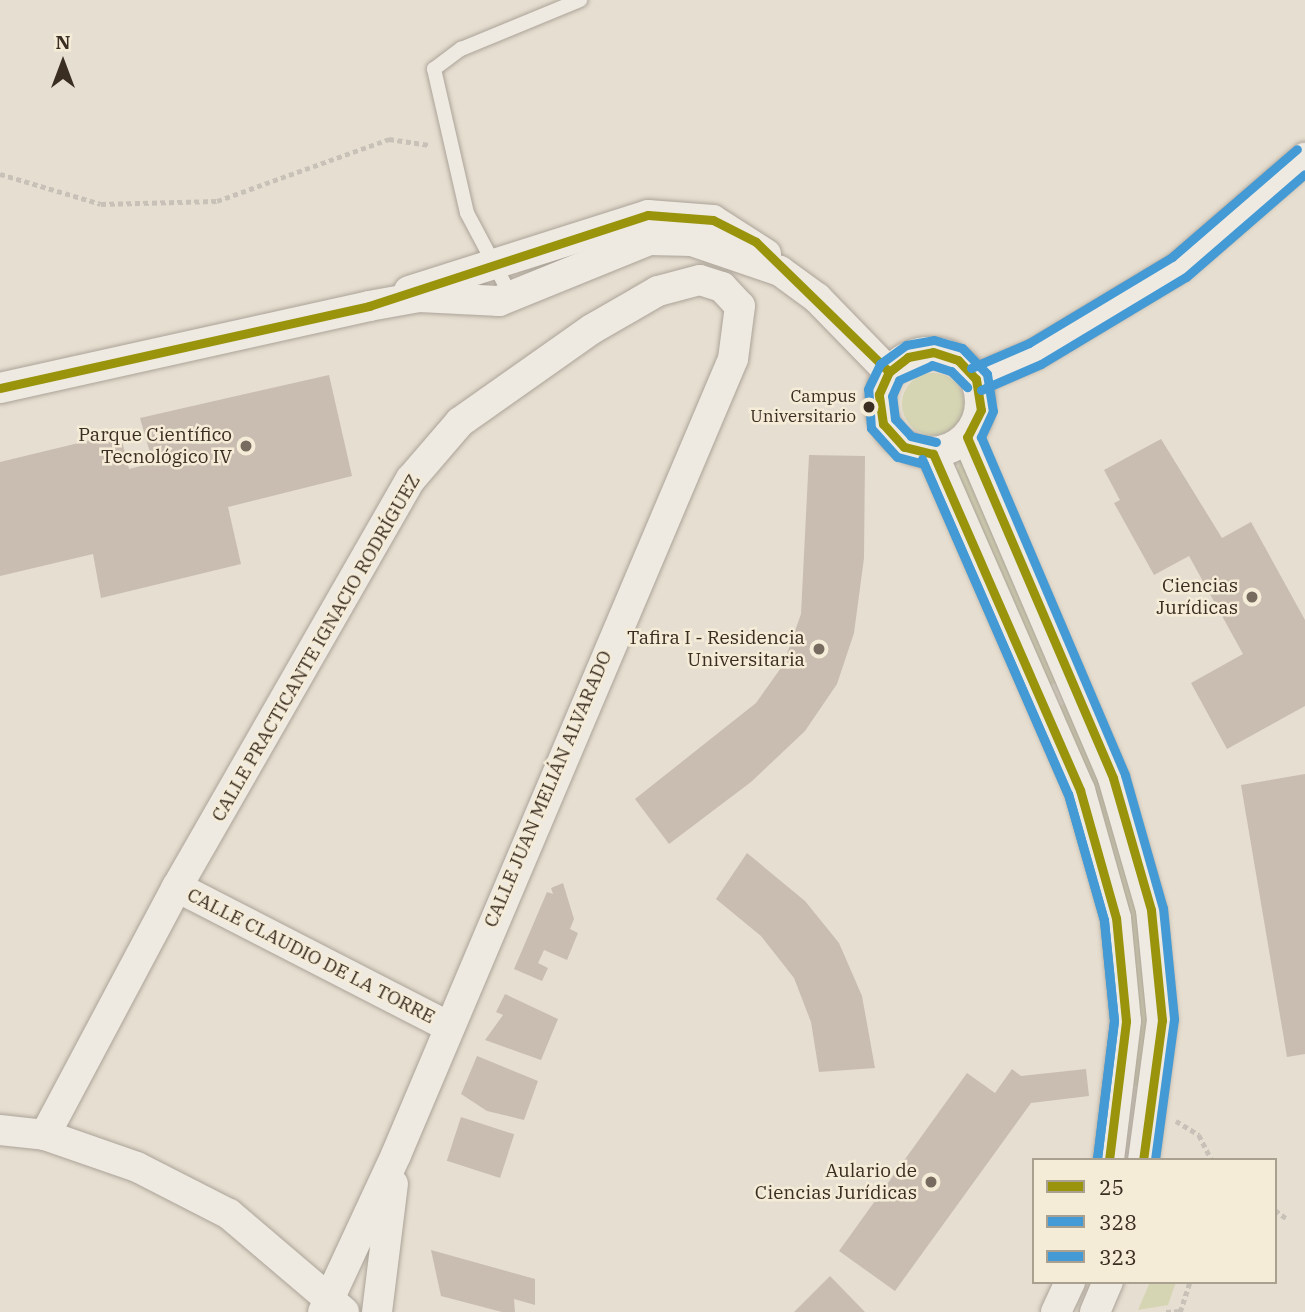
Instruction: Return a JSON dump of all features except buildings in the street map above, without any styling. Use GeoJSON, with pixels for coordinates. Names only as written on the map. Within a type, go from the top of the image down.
{"type":"FeatureCollection","features":[{"type":"Feature","properties":{"kind":"street"},"geometry":{"type":"LineString","coordinates":[[975,379],[1035,354],[1179,267],[1305,158]]}},
{"type":"Feature","properties":{"kind":"street"},"geometry":{"type":"LineString","coordinates":[[369,306],[491,262],[649,215],[713,220],[756,242],[780,271],[817,298],[889,372]]}},
{"type":"Feature","properties":{"kind":"street"},"geometry":{"type":"LineString","coordinates":[[0,388],[369,306],[419,297],[511,296],[607,251],[649,240],[692,241],[780,271]]}},
{"type":"Feature","properties":{"kind":"street","name":"CALLE PRACTICANTE IGNACIO RODRÍGUEZ"},"geometry":{"type":"LineString","coordinates":[[45,1135],[177,887],[411,480],[460,422],[658,291],[701,280],[722,287],[740,306]]}},
{"type":"Feature","properties":{"kind":"street","name":"CALLE JUAN MELIÁN ALVARADO"},"geometry":{"type":"LineString","coordinates":[[333,1307],[446,1026],[733,359],[740,306]]}},
{"type":"Feature","properties":{"kind":"street"},"geometry":{"type":"LineString","coordinates":[[933,352],[958,360],[975,379],[981,410],[967,438],[933,454],[904,447],[883,424],[879,394],[889,372],[908,357],[933,352]]}},
{"type":"Feature","properties":{"kind":"street"},"geometry":{"type":"LineString","coordinates":[[967,438],[1113,778],[1151,910],[1162,1020],[1143,1158]]}},
{"type":"Feature","properties":{"kind":"street"},"geometry":{"type":"LineString","coordinates":[[933,454],[1080,790],[1116,918],[1126,1021],[1109,1158]]}},
{"type":"Feature","properties":{"kind":"street","name":"CALLE CLAUDIO DE LA TORRE"},"geometry":{"type":"LineString","coordinates":[[177,887],[446,1026]]}},
{"type":"Feature","properties":{"kind":"street"},"geometry":{"type":"LineString","coordinates":[[0,1130],[45,1135],[137,1167],[229,1214],[333,1307]]}},
{"type":"Feature","properties":{"kind":"street","name":"CALLE JUAN MELIÁN ALVARADO"},"geometry":{"type":"LineString","coordinates":[[377,1312],[396,1155]]}},
{"type":"Feature","properties":{"kind":"street"},"geometry":{"type":"LineString","coordinates":[[1056,1312],[1069,1284]]}},
{"type":"Feature","properties":{"kind":"street"},"geometry":{"type":"LineString","coordinates":[[1095,1312],[1107,1284]]}},
{"type":"Feature","properties":{"kind":"lane"},"geometry":{"type":"LineString","coordinates":[[511,296],[467,213],[455,148],[434,69],[461,49],[580,0]]}},
{"type":"Feature","properties":{"kind":"path"},"geometry":{"type":"LineString","coordinates":[[0,174],[101,204],[217,201],[390,139],[455,148]]}},
{"type":"Feature","properties":{"kind":"path"},"geometry":{"type":"LineString","coordinates":[[1195,1131],[1211,1158]]}},
{"type":"Feature","properties":{"kind":"path"},"geometry":{"type":"LineString","coordinates":[[1277,1211],[1286,1218]]}},
{"type":"Feature","properties":{"kind":"path"},"geometry":{"type":"LineString","coordinates":[[1166,1312],[1181,1311],[1189,1284]]}},
{"type":"Feature","properties":{"kind":"green space"},"geometry":{"type":"Polygon","coordinates":[[[933,373],[945,375],[955,382],[962,392],[962,416],[955,426],[945,433],[933,435],[921,433],[911,426],[904,416],[902,404],[904,392],[911,382],[921,375],[933,373]]]}},
{"type":"Feature","properties":{"kind":"green space"},"geometry":{"type":"Polygon","coordinates":[[[960,462],[966,462],[1060,681],[1046,687],[956,476],[960,462]]]}},
{"type":"Feature","properties":{"kind":"green space"},"geometry":{"type":"Polygon","coordinates":[[[1068,702],[1099,773],[1135,891],[1148,992],[1147,1086],[1131,1085],[1132,1020],[1054,709],[1068,702]]]}},
{"type":"Feature","properties":{"kind":"green space"},"geometry":{"type":"Polygon","coordinates":[[[1149,1284],[1175,1284],[1168,1305],[1138,1310],[1149,1284]]]}},
{"type":"Feature","properties":{"kind":"transit line","name":"323"},"geometry":{"type":"LineString","coordinates":[[971,368],[1029,343],[1172,257],[1297,149]]}},
{"type":"Feature","properties":{"kind":"transit line","name":"328"},"geometry":{"type":"LineString","coordinates":[[981,390],[1041,364],[1186,277],[1305,174]]}},
{"type":"Feature","properties":{"kind":"transit line","name":"25"},"geometry":{"type":"LineString","coordinates":[[0,388],[369,306],[648,215],[713,220],[756,242],[889,372]]}},
{"type":"Feature","properties":{"kind":"transit line","name":"323"},"geometry":{"type":"LineString","coordinates":[[1097,1158],[1114,1021],[1104,920],[1068,794],[924,464],[897,457],[871,428],[868,389],[880,364],[906,345],[934,340],[962,348],[987,374],[993,411],[981,437],[1125,775],[1163,908],[1174,1019],[1155,1158]]}},
{"type":"Feature","properties":{"kind":"transit line","name":"25"},"geometry":{"type":"LineString","coordinates":[[1109,1158],[1126,1021],[1116,918],[1080,790],[933,454],[904,447],[883,424],[879,394],[889,372],[908,357],[933,352],[958,360],[976,379],[981,410],[967,437],[1113,778],[1151,910],[1162,1020],[1143,1158]]}},
{"type":"Feature","properties":{"kind":"transit line","name":"328"},"geometry":{"type":"LineString","coordinates":[[936,442],[911,436],[895,419],[892,396],[899,380],[932,365],[951,371],[967,387]]}},
{"type":"Feature","properties":{"kind":"transit line","name":"328"},"geometry":{"type":"LineString","coordinates":[[922,459],[1068,794],[1104,920],[1114,1021],[1097,1158]]}},
{"type":"Feature","properties":{"kind":"place","name":"Campus Universitario"},"geometry":{"type":"Point","coordinates":[869,407]}},
{"type":"Feature","properties":{"kind":"place","name":"Parque Científico Tecnológico IV"},"geometry":{"type":"Point","coordinates":[246,446]}},
{"type":"Feature","properties":{"kind":"place","name":"Ciencias Jurídicas"},"geometry":{"type":"Point","coordinates":[1252,597]}},
{"type":"Feature","properties":{"kind":"place","name":"Tafira I - Residencia Universitaria"},"geometry":{"type":"Point","coordinates":[819,649]}},
{"type":"Feature","properties":{"kind":"place","name":"Aulario de Ciencias Jurídicas"},"geometry":{"type":"Point","coordinates":[931,1182]}}]}
